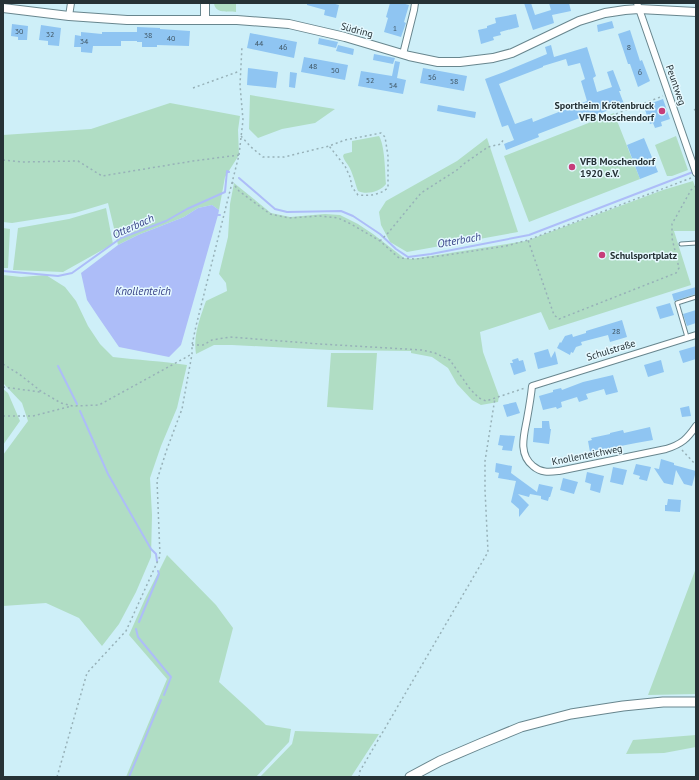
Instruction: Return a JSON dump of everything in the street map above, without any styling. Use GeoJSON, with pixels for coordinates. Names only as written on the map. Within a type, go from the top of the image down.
{"type":"FeatureCollection","features":[{"type":"Feature","properties":{"kind":"main road"},"geometry":{"type":"LineString","coordinates":[[410,777],[447,758],[521,727],[571,714],[623,706],[663,702],[696,702]]}},
{"type":"Feature","properties":{"kind":"street"},"geometry":{"type":"LineString","coordinates":[[69,16],[71,3]]}},
{"type":"Feature","properties":{"kind":"street"},"geometry":{"type":"LineString","coordinates":[[205,3],[205,19]]}},
{"type":"Feature","properties":{"kind":"street"},"geometry":{"type":"LineString","coordinates":[[403,54],[414,10],[414,3]]}},
{"type":"Feature","properties":{"kind":"street","name":"Südring"},"geometry":{"type":"LineString","coordinates":[[3,8],[69,16],[127,20],[205,19],[289,24],[345,37],[403,54],[438,62],[460,62],[493,58],[512,53],[578,21],[605,13],[625,10],[638,6],[696,12]]}},
{"type":"Feature","properties":{"kind":"street","name":"Peuntweg"},"geometry":{"type":"LineString","coordinates":[[638,6],[696,173]]}},
{"type":"Feature","properties":{"kind":"street","name":"Schulstraße"},"geometry":{"type":"LineString","coordinates":[[532,386],[696,335]]}},
{"type":"Feature","properties":{"kind":"street","name":"Knollenteichweg"},"geometry":{"type":"LineString","coordinates":[[532,386],[523,440],[523,452],[528,462],[537,470],[547,472],[559,471],[678,446]]}},
{"type":"Feature","properties":{"kind":"street"},"geometry":{"type":"LineString","coordinates":[[678,446],[696,426]]}},
{"type":"Feature","properties":{"kind":"lane"},"geometry":{"type":"LineString","coordinates":[[681,244],[696,243]]}},
{"type":"Feature","properties":{"kind":"lane"},"geometry":{"type":"LineString","coordinates":[[687,337],[677,303],[696,297]]}},
{"type":"Feature","properties":{"kind":"path"},"geometry":{"type":"LineString","coordinates":[[57,777],[87,673],[126,631],[160,556],[157,480],[182,409],[192,354],[192,346],[239,155],[243,120],[240,85],[242,46]]}},
{"type":"Feature","properties":{"kind":"path"},"geometry":{"type":"LineString","coordinates":[[193,88],[240,71]]}},
{"type":"Feature","properties":{"kind":"path"},"geometry":{"type":"LineString","coordinates":[[616,114],[668,94]]}},
{"type":"Feature","properties":{"kind":"path"},"geometry":{"type":"LineString","coordinates":[[241,136],[263,157],[284,157],[329,146],[344,140],[381,133],[386,137],[388,156],[388,188],[381,193],[367,196],[358,195],[352,187],[350,177],[345,166],[329,146]]}},
{"type":"Feature","properties":{"kind":"path"},"geometry":{"type":"LineString","coordinates":[[380,241],[421,193],[457,170],[465,162],[488,147],[500,144],[502,140]]}},
{"type":"Feature","properties":{"kind":"path"},"geometry":{"type":"LineString","coordinates":[[3,160],[22,162],[78,161],[102,176],[239,155]]}},
{"type":"Feature","properties":{"kind":"path"},"geometry":{"type":"LineString","coordinates":[[232,182],[240,191],[270,214],[289,218],[320,216],[338,218],[380,241],[399,258],[416,259],[506,246],[528,240],[696,173]]}},
{"type":"Feature","properties":{"kind":"path"},"geometry":{"type":"LineString","coordinates":[[528,240],[554,315],[560,319],[676,273],[679,268],[672,238],[672,224],[691,190],[696,186]]}},
{"type":"Feature","properties":{"kind":"path"},"geometry":{"type":"LineString","coordinates":[[192,346],[203,345],[212,340],[230,337],[422,350],[435,353],[450,360],[470,390],[479,398],[486,401],[532,386]]}},
{"type":"Feature","properties":{"kind":"path"},"geometry":{"type":"LineString","coordinates":[[3,416],[33,416],[73,406],[99,405],[192,354]]}},
{"type":"Feature","properties":{"kind":"path"},"geometry":{"type":"LineString","coordinates":[[3,364],[19,374],[42,392],[61,403],[73,406]]}},
{"type":"Feature","properties":{"kind":"path"},"geometry":{"type":"LineString","coordinates":[[3,387],[42,392]]}},
{"type":"Feature","properties":{"kind":"path"},"geometry":{"type":"LineString","coordinates":[[359,777],[360,771],[488,552],[485,490],[486,460],[495,398]]}},
{"type":"Feature","properties":{"kind":"path"},"geometry":{"type":"LineString","coordinates":[[678,446],[696,465]]}},
{"type":"Feature","properties":{"kind":"green space"},"geometry":{"type":"Polygon","coordinates":[[[214,3],[236,3],[236,12],[219,10],[215,7],[214,3]]]}},
{"type":"Feature","properties":{"kind":"green space"},"geometry":{"type":"Polygon","coordinates":[[[250,95],[335,109],[315,123],[282,129],[258,138],[249,129],[250,95]]]}},
{"type":"Feature","properties":{"kind":"green space"},"geometry":{"type":"Polygon","coordinates":[[[170,103],[240,116],[238,130],[239,155],[225,177],[219,210],[212,205],[198,208],[184,217],[138,235],[118,245],[108,203],[75,213],[12,223],[3,222],[3,135],[91,129],[170,103]]]}},
{"type":"Feature","properties":{"kind":"green space","name":"VFB Moschendorf 1920 e.V."},"geometry":{"type":"Polygon","coordinates":[[[614,113],[640,179],[529,222],[504,156],[614,113]]]}},
{"type":"Feature","properties":{"kind":"green space"},"geometry":{"type":"Polygon","coordinates":[[[379,136],[384,152],[386,184],[377,191],[369,193],[358,191],[351,171],[343,156],[344,154],[352,152],[352,141],[379,136]]]}},
{"type":"Feature","properties":{"kind":"green space"},"geometry":{"type":"Polygon","coordinates":[[[676,136],[688,170],[672,176],[667,176],[655,145],[676,136]]]}},
{"type":"Feature","properties":{"kind":"green space"},"geometry":{"type":"Polygon","coordinates":[[[487,138],[518,232],[407,252],[390,242],[381,225],[379,212],[386,201],[457,161],[487,138]]]}},
{"type":"Feature","properties":{"kind":"green space"},"geometry":{"type":"Polygon","coordinates":[[[693,181],[696,189],[696,231],[674,231],[691,285],[549,330],[541,312],[480,332],[483,352],[499,396],[498,402],[481,405],[472,400],[457,384],[448,368],[432,357],[411,353],[411,351],[330,350],[214,345],[196,354],[196,333],[206,301],[227,291],[226,283],[219,274],[228,237],[230,204],[234,183],[271,213],[290,217],[325,214],[340,215],[373,234],[404,258],[412,259],[526,241],[663,190],[693,181]]]}},
{"type":"Feature","properties":{"kind":"green space"},"geometry":{"type":"Polygon","coordinates":[[[106,208],[113,244],[63,272],[13,270],[18,228],[69,219],[106,208]]]}},
{"type":"Feature","properties":{"kind":"green space"},"geometry":{"type":"Polygon","coordinates":[[[3,228],[10,229],[8,268],[3,268],[3,228]]]}},
{"type":"Feature","properties":{"kind":"green space"},"geometry":{"type":"Polygon","coordinates":[[[3,275],[21,277],[46,275],[65,287],[76,301],[88,326],[100,344],[113,357],[187,365],[177,408],[161,446],[150,478],[152,515],[151,557],[136,592],[119,624],[102,646],[79,618],[46,603],[3,606],[3,455],[28,421],[22,403],[3,383],[3,275]]]}},
{"type":"Feature","properties":{"kind":"green space"},"geometry":{"type":"Polygon","coordinates":[[[331,353],[377,353],[373,410],[327,407],[331,353]]]}},
{"type":"Feature","properties":{"kind":"green space"},"geometry":{"type":"Polygon","coordinates":[[[3,389],[8,393],[20,421],[3,445],[3,389]]]}},
{"type":"Feature","properties":{"kind":"green space"},"geometry":{"type":"Polygon","coordinates":[[[167,555],[216,605],[233,628],[219,682],[266,725],[291,729],[289,742],[256,777],[126,777],[167,679],[129,635],[167,555]]]}},
{"type":"Feature","properties":{"kind":"green space"},"geometry":{"type":"Polygon","coordinates":[[[696,568],[696,694],[648,695],[696,568]]]}},
{"type":"Feature","properties":{"kind":"green space"},"geometry":{"type":"Polygon","coordinates":[[[295,731],[379,734],[351,777],[260,777],[292,744],[295,731]]]}},
{"type":"Feature","properties":{"kind":"green space"},"geometry":{"type":"Polygon","coordinates":[[[696,735],[696,747],[664,753],[626,754],[633,740],[696,735]]]}},
{"type":"Feature","properties":{"kind":"water","name":"Knollenteich"},"geometry":{"type":"Polygon","coordinates":[[[212,205],[219,210],[218,215],[181,345],[169,357],[119,347],[87,300],[81,273],[118,245],[138,235],[184,217],[198,208],[212,205]]]}},
{"type":"Feature","properties":{"kind":"building"},"geometry":{"type":"Polygon","coordinates":[[[307,3],[332,3],[339,5],[336,18],[324,15],[325,10],[307,5],[307,3]]]}},
{"type":"Feature","properties":{"kind":"building"},"geometry":{"type":"Polygon","coordinates":[[[390,3],[402,3],[409,5],[404,22],[406,23],[401,37],[384,32],[390,3]]]}},
{"type":"Feature","properties":{"kind":"building"},"geometry":{"type":"Polygon","coordinates":[[[524,3],[531,3],[535,15],[551,10],[549,3],[569,3],[571,11],[552,15],[554,23],[533,30],[524,3]]]}},
{"type":"Feature","properties":{"kind":"building"},"geometry":{"type":"Polygon","coordinates":[[[516,14],[519,27],[500,32],[501,35],[493,37],[494,40],[481,44],[478,30],[487,28],[487,26],[496,23],[495,18],[516,14]]]}},
{"type":"Feature","properties":{"kind":"building"},"geometry":{"type":"Polygon","coordinates":[[[612,21],[614,28],[598,32],[597,25],[612,21]]]}},
{"type":"Feature","properties":{"kind":"building"},"geometry":{"type":"Polygon","coordinates":[[[12,24],[28,26],[27,40],[18,40],[18,37],[11,36],[12,24]]]}},
{"type":"Feature","properties":{"kind":"building"},"geometry":{"type":"Polygon","coordinates":[[[41,25],[61,28],[59,46],[48,45],[48,41],[39,40],[41,25]]]}},
{"type":"Feature","properties":{"kind":"building"},"geometry":{"type":"Polygon","coordinates":[[[137,27],[190,31],[189,46],[157,45],[157,47],[142,47],[142,42],[121,41],[121,46],[93,46],[92,53],[81,52],[81,47],[74,47],[75,35],[81,36],[81,32],[102,34],[102,32],[137,32],[137,27]]]}},
{"type":"Feature","properties":{"kind":"building"},"geometry":{"type":"Polygon","coordinates":[[[630,30],[640,61],[642,60],[650,81],[638,87],[630,64],[628,64],[618,34],[630,30]]]}},
{"type":"Feature","properties":{"kind":"building"},"geometry":{"type":"Polygon","coordinates":[[[250,33],[297,42],[294,58],[247,48],[250,33]]]}},
{"type":"Feature","properties":{"kind":"building"},"geometry":{"type":"Polygon","coordinates":[[[319,38],[338,42],[336,48],[318,44],[319,38]]]}},
{"type":"Feature","properties":{"kind":"building"},"geometry":{"type":"Polygon","coordinates":[[[338,45],[354,49],[353,55],[336,51],[338,45]]]}},
{"type":"Feature","properties":{"kind":"building"},"geometry":{"type":"Polygon","coordinates":[[[551,45],[554,57],[587,47],[596,76],[593,78],[597,92],[612,87],[607,72],[613,70],[624,104],[591,117],[590,114],[538,134],[539,137],[506,150],[504,144],[514,140],[508,125],[502,127],[485,79],[547,54],[545,47],[551,45]],[[566,59],[543,66],[499,84],[515,124],[532,118],[533,122],[587,101],[581,81],[585,79],[580,63],[568,66],[566,59]]]}},
{"type":"Feature","properties":{"kind":"building"},"geometry":{"type":"Polygon","coordinates":[[[374,54],[395,58],[393,64],[373,60],[374,54]]]}},
{"type":"Feature","properties":{"kind":"building"},"geometry":{"type":"Polygon","coordinates":[[[304,57],[348,65],[345,80],[301,72],[304,57]]]}},
{"type":"Feature","properties":{"kind":"building"},"geometry":{"type":"Polygon","coordinates":[[[395,61],[400,62],[397,78],[406,80],[403,94],[358,86],[361,71],[392,76],[395,61]]]}},
{"type":"Feature","properties":{"kind":"building"},"geometry":{"type":"Polygon","coordinates":[[[248,68],[278,72],[276,88],[247,85],[248,68]]]}},
{"type":"Feature","properties":{"kind":"building"},"geometry":{"type":"Polygon","coordinates":[[[423,68],[467,76],[464,91],[420,83],[423,68]]]}},
{"type":"Feature","properties":{"kind":"building"},"geometry":{"type":"Polygon","coordinates":[[[290,72],[297,73],[295,88],[289,87],[290,72]]]}},
{"type":"Feature","properties":{"kind":"building"},"geometry":{"type":"Polygon","coordinates":[[[663,99],[670,119],[661,122],[662,126],[655,128],[653,123],[650,124],[643,104],[649,104],[663,99]]]}},
{"type":"Feature","properties":{"kind":"building"},"geometry":{"type":"Polygon","coordinates":[[[438,105],[476,112],[475,118],[437,111],[438,105]]]}},
{"type":"Feature","properties":{"kind":"building"},"geometry":{"type":"Polygon","coordinates":[[[644,138],[658,172],[640,179],[627,145],[644,138]]]}},
{"type":"Feature","properties":{"kind":"building"},"geometry":{"type":"Polygon","coordinates":[[[696,287],[696,294],[674,301],[672,294],[696,287]]]}},
{"type":"Feature","properties":{"kind":"building"},"geometry":{"type":"Polygon","coordinates":[[[670,303],[674,315],[660,319],[656,307],[670,303]]]}},
{"type":"Feature","properties":{"kind":"building"},"geometry":{"type":"Polygon","coordinates":[[[696,310],[696,323],[687,326],[683,314],[696,310]]]}},
{"type":"Feature","properties":{"kind":"building"},"geometry":{"type":"Polygon","coordinates":[[[622,320],[627,337],[610,342],[608,335],[581,342],[582,345],[576,347],[570,355],[557,348],[565,336],[572,334],[573,337],[586,333],[586,331],[622,320]]]}},
{"type":"Feature","properties":{"kind":"building"},"geometry":{"type":"Polygon","coordinates":[[[696,346],[696,359],[683,363],[679,351],[696,346]]]}},
{"type":"Feature","properties":{"kind":"building"},"geometry":{"type":"Polygon","coordinates":[[[548,349],[551,358],[555,351],[558,364],[538,369],[534,353],[548,349]]]}},
{"type":"Feature","properties":{"kind":"building"},"geometry":{"type":"Polygon","coordinates":[[[518,358],[519,361],[523,360],[526,371],[514,375],[510,363],[513,363],[512,360],[518,358]]]}},
{"type":"Feature","properties":{"kind":"building"},"geometry":{"type":"Polygon","coordinates":[[[661,360],[664,372],[648,377],[644,365],[661,360]]]}},
{"type":"Feature","properties":{"kind":"building"},"geometry":{"type":"Polygon","coordinates":[[[613,375],[618,392],[606,395],[604,389],[586,394],[588,399],[579,402],[577,397],[561,402],[562,407],[557,409],[556,407],[543,410],[539,396],[553,392],[553,390],[561,388],[562,390],[583,382],[613,375]]]}},
{"type":"Feature","properties":{"kind":"building"},"geometry":{"type":"Polygon","coordinates":[[[516,402],[520,413],[507,417],[503,405],[516,402]]]}},
{"type":"Feature","properties":{"kind":"building"},"geometry":{"type":"Polygon","coordinates":[[[689,406],[691,416],[682,417],[680,408],[689,406]]]}},
{"type":"Feature","properties":{"kind":"building"},"geometry":{"type":"Polygon","coordinates":[[[542,421],[549,421],[551,429],[549,444],[533,442],[534,428],[542,428],[542,421]]]}},
{"type":"Feature","properties":{"kind":"building"},"geometry":{"type":"Polygon","coordinates":[[[650,427],[653,440],[590,452],[588,441],[592,440],[591,438],[623,430],[624,433],[650,427]]]}},
{"type":"Feature","properties":{"kind":"building"},"geometry":{"type":"Polygon","coordinates":[[[500,435],[515,436],[512,451],[502,450],[503,446],[498,445],[500,435]]]}},
{"type":"Feature","properties":{"kind":"building"},"geometry":{"type":"Polygon","coordinates":[[[661,459],[674,463],[674,465],[696,471],[692,486],[684,484],[676,470],[673,485],[664,483],[654,468],[659,469],[661,459]]]}},
{"type":"Feature","properties":{"kind":"building"},"geometry":{"type":"Polygon","coordinates":[[[496,463],[512,466],[511,473],[537,492],[539,484],[553,487],[548,501],[541,499],[541,496],[530,494],[529,497],[518,494],[529,505],[519,517],[519,509],[511,502],[516,481],[498,478],[499,473],[495,472],[496,463]]]}},
{"type":"Feature","properties":{"kind":"building"},"geometry":{"type":"Polygon","coordinates":[[[636,464],[651,467],[647,481],[639,479],[640,476],[633,474],[636,464]]]}},
{"type":"Feature","properties":{"kind":"building"},"geometry":{"type":"Polygon","coordinates":[[[613,467],[627,470],[623,485],[610,482],[613,467]]]}},
{"type":"Feature","properties":{"kind":"building"},"geometry":{"type":"Polygon","coordinates":[[[587,472],[604,476],[600,493],[590,490],[591,484],[585,482],[587,472]]]}},
{"type":"Feature","properties":{"kind":"building"},"geometry":{"type":"Polygon","coordinates":[[[563,478],[578,482],[574,494],[560,490],[563,478]]]}},
{"type":"Feature","properties":{"kind":"building"},"geometry":{"type":"Polygon","coordinates":[[[668,499],[681,500],[680,512],[665,511],[665,505],[667,505],[668,499]]]}},
{"type":"Feature","properties":{"kind":"waterway","name":"Otterbach"},"geometry":{"type":"LineString","coordinates":[[3,271],[58,276],[72,273],[121,238],[166,221],[187,209],[225,192],[227,171],[229,172]]}},
{"type":"Feature","properties":{"kind":"waterway","name":"Otterbach"},"geometry":{"type":"LineString","coordinates":[[239,178],[275,209],[287,212],[341,211],[353,216],[380,234],[396,249],[408,257],[529,235],[693,172]]}},
{"type":"Feature","properties":{"kind":"waterway"},"geometry":{"type":"LineString","coordinates":[[58,366],[77,404]]}},
{"type":"Feature","properties":{"kind":"waterway"},"geometry":{"type":"LineString","coordinates":[[80,411],[108,474],[151,549],[156,554],[157,561]]}},
{"type":"Feature","properties":{"kind":"waterway"},"geometry":{"type":"LineString","coordinates":[[139,622],[159,574],[158,571]]}},
{"type":"Feature","properties":{"kind":"waterway"},"geometry":{"type":"LineString","coordinates":[[136,629],[138,637],[171,677],[164,695]]}},
{"type":"Feature","properties":{"kind":"waterway"},"geometry":{"type":"LineString","coordinates":[[129,777],[161,700]]}},
{"type":"Feature","properties":{"kind":"place","name":"Sportheim Krötenbruck VFB Moschendorf"},"geometry":{"type":"Point","coordinates":[662,111]}},
{"type":"Feature","properties":{"kind":"place","name":"VFB Moschendorf 1920 e.V."},"geometry":{"type":"Point","coordinates":[572,167]}},
{"type":"Feature","properties":{"kind":"place","name":"Schulsportplatz"},"geometry":{"type":"Point","coordinates":[602,255]}}]}
